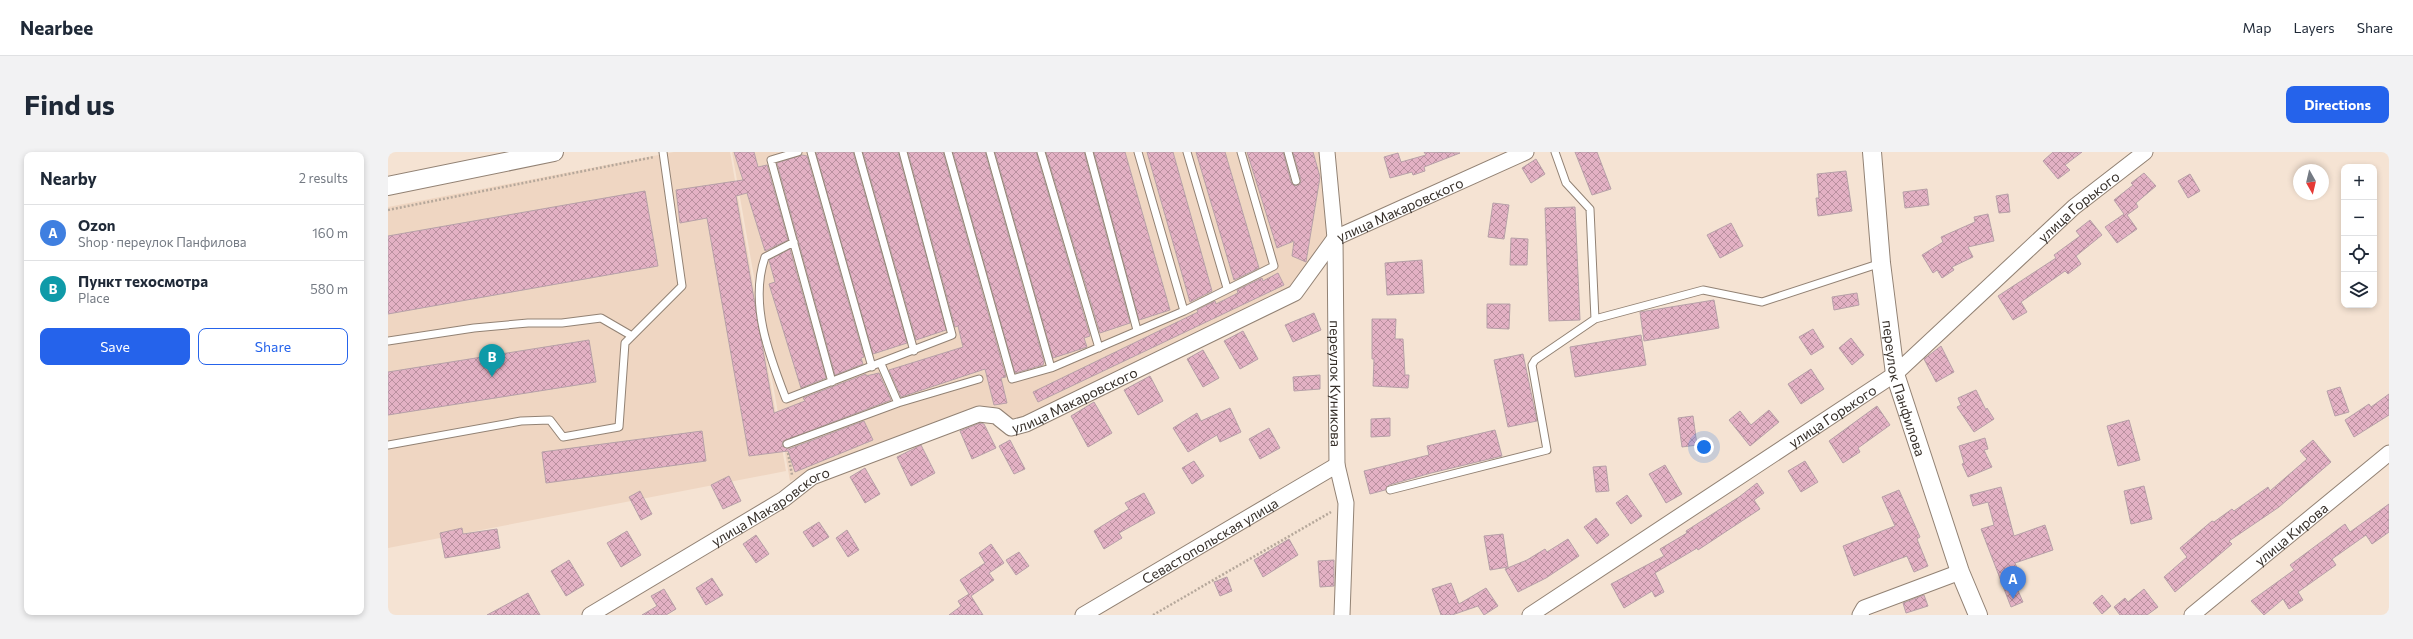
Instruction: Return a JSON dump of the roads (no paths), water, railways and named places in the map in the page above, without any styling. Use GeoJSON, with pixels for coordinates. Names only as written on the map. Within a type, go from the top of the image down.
{"type":"FeatureCollection","features":[{"type":"Feature","properties":{"kind":"street"},"geometry":{"type":"LineString","coordinates":[[388,186],[554,152]]}},
{"type":"Feature","properties":{"kind":"street","name":"переулок Куникова"},"geometry":{"type":"LineString","coordinates":[[1327,152],[1335,238],[1337,466],[1346,503],[1342,615]]}},
{"type":"Feature","properties":{"kind":"street","name":"улица Макаровского"},"geometry":{"type":"LineString","coordinates":[[590,615],[794,491],[812,477],[979,414],[996,416],[1011,428],[1026,424],[1295,293],[1335,238],[1526,152]]}},
{"type":"Feature","properties":{"kind":"street","name":"переулок Панфилова"},"geometry":{"type":"LineString","coordinates":[[1872,152],[1881,263],[1895,374],[1960,572],[1978,615]]}},
{"type":"Feature","properties":{"kind":"street","name":"улица Горького"},"geometry":{"type":"LineString","coordinates":[[1530,615],[1895,374],[2074,208],[2145,152]]}},
{"type":"Feature","properties":{"kind":"street","name":"улица Кирова"},"geometry":{"type":"LineString","coordinates":[[2192,615],[2389,453]]}},
{"type":"Feature","properties":{"kind":"street","name":"Севастопольская улица"},"geometry":{"type":"LineString","coordinates":[[1082,615],[1337,466]]}},
{"type":"Feature","properties":{"kind":"street"},"geometry":{"type":"LineString","coordinates":[[1860,615],[1864,608],[1960,572]]}},
{"type":"Feature","properties":{"kind":"lane"},"geometry":{"type":"LineString","coordinates":[[798,152],[771,160],[832,382]]}},
{"type":"Feature","properties":{"kind":"lane"},"geometry":{"type":"LineString","coordinates":[[811,152],[872,367]]}},
{"type":"Feature","properties":{"kind":"lane"},"geometry":{"type":"LineString","coordinates":[[858,152],[914,351]]}},
{"type":"Feature","properties":{"kind":"lane"},"geometry":{"type":"LineString","coordinates":[[794,242],[765,257],[760,272],[761,315],[770,356],[786,399],[881,364],[952,335],[903,152]]}},
{"type":"Feature","properties":{"kind":"lane"},"geometry":{"type":"LineString","coordinates":[[948,152],[1012,379],[1051,368],[1099,348],[1137,330],[1184,311],[1227,288],[1274,266],[1241,152]]}},
{"type":"Feature","properties":{"kind":"lane"},"geometry":{"type":"LineString","coordinates":[[990,152],[1051,368]]}},
{"type":"Feature","properties":{"kind":"lane"},"geometry":{"type":"LineString","coordinates":[[1041,152],[1099,348]]}},
{"type":"Feature","properties":{"kind":"lane"},"geometry":{"type":"LineString","coordinates":[[1088,152],[1137,330]]}},
{"type":"Feature","properties":{"kind":"lane"},"geometry":{"type":"LineString","coordinates":[[1138,152],[1184,311]]}},
{"type":"Feature","properties":{"kind":"lane"},"geometry":{"type":"LineString","coordinates":[[1187,152],[1227,288]]}},
{"type":"Feature","properties":{"kind":"lane"},"geometry":{"type":"LineString","coordinates":[[1288,152],[1296,181]]}},
{"type":"Feature","properties":{"kind":"lane"},"geometry":{"type":"LineString","coordinates":[[1555,152],[1566,183],[1590,209],[1595,319]]}},
{"type":"Feature","properties":{"kind":"lane"},"geometry":{"type":"LineString","coordinates":[[388,445],[521,421],[550,420],[563,437],[619,427],[625,343],[682,286],[663,154]]}},
{"type":"Feature","properties":{"kind":"lane"},"geometry":{"type":"LineString","coordinates":[[1390,490],[1547,450],[1532,365],[1535,360],[1595,319],[1703,290],[1762,302],[1881,263]]}},
{"type":"Feature","properties":{"kind":"lane"},"geometry":{"type":"LineString","coordinates":[[388,341],[474,328],[528,323],[562,323],[601,318],[632,336]]}},
{"type":"Feature","properties":{"kind":"lane"},"geometry":{"type":"LineString","coordinates":[[881,364],[898,403]]}},
{"type":"Feature","properties":{"kind":"lane"},"geometry":{"type":"LineString","coordinates":[[787,444],[898,403],[979,379]]}},
{"type":"Feature","properties":{"kind":"place","name":"Пункт техосмотра"},"geometry":{"type":"Point","coordinates":[492,377]}},
{"type":"Feature","properties":{"kind":"place","name":"Ozon"},"geometry":{"type":"Point","coordinates":[2013,599]}}]}
